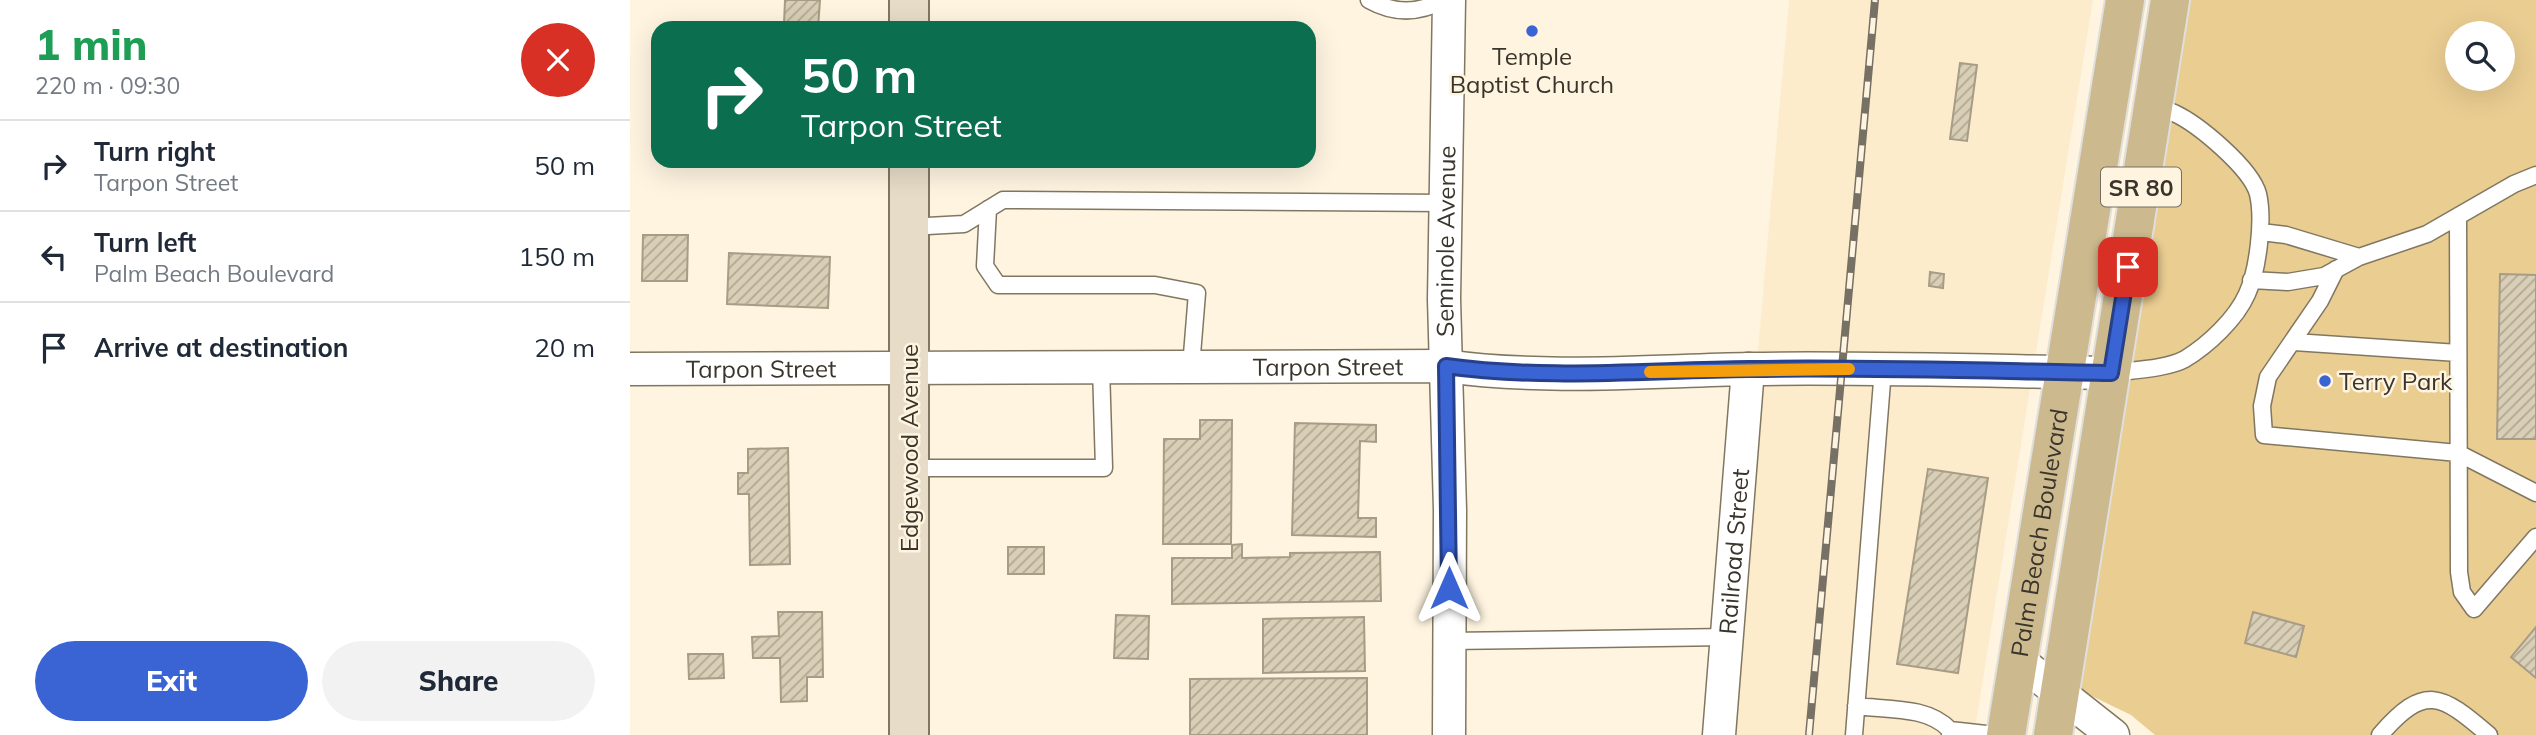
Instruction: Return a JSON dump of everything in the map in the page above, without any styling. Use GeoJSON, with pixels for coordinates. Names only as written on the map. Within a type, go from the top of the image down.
{"type":"FeatureCollection","features":[{"type":"Feature","properties":{"kind":"main road","name":"Palm Beach Boulevard"},"geometry":{"type":"LineString","coordinates":[[2006,735],[2125,0]]}},
{"type":"Feature","properties":{"kind":"main road","name":"Palm Beach Boulevard"},"geometry":{"type":"LineString","coordinates":[[2053,735],[2170,0]]}},
{"type":"Feature","properties":{"kind":"street"},"geometry":{"type":"LineString","coordinates":[[909,0],[909,21]]}},
{"type":"Feature","properties":{"kind":"street","name":"Seminole Avenue"},"geometry":{"type":"LineString","coordinates":[[1446,0],[1449,735]]}},
{"type":"Feature","properties":{"kind":"street","name":"Edgewood Avenue"},"geometry":{"type":"LineString","coordinates":[[909,168],[909,735]]}},
{"type":"Feature","properties":{"kind":"street","name":"Tarpon Street"},"geometry":{"type":"LineString","coordinates":[[630,369],[1446,366],[1494,373],[1883,369],[2111,373]]}},
{"type":"Feature","properties":{"kind":"street","name":"Railroad Street"},"geometry":{"type":"LineString","coordinates":[[1719,735],[1748,369]]}},
{"type":"Feature","properties":{"kind":"street"},"geometry":{"type":"LineString","coordinates":[[2018,660],[2113,735]]}},
{"type":"Feature","properties":{"kind":"lane"},"geometry":{"type":"LineString","coordinates":[[1368,0],[1384,8],[1406,12],[1429,8],[1446,0]]}},
{"type":"Feature","properties":{"kind":"lane"},"geometry":{"type":"LineString","coordinates":[[2111,373],[2183,360],[2212,337],[2235,314],[2248,293],[2261,232],[2258,192],[2240,166],[2200,129],[2173,113],[2154,107]]}},
{"type":"Feature","properties":{"kind":"lane"},"geometry":{"type":"LineString","coordinates":[[2251,280],[2288,282],[2324,276],[2359,257],[2427,234],[2536,175]]}},
{"type":"Feature","properties":{"kind":"lane"},"geometry":{"type":"LineString","coordinates":[[909,227],[964,224],[1003,200],[1446,203]]}},
{"type":"Feature","properties":{"kind":"lane"},"geometry":{"type":"LineString","coordinates":[[988,209],[985,266],[998,285],[1155,285],[1197,293],[1191,367]]}},
{"type":"Feature","properties":{"kind":"lane"},"geometry":{"type":"LineString","coordinates":[[2458,216],[2459,572],[2462,592],[2474,609],[2536,537]]}},
{"type":"Feature","properties":{"kind":"lane"},"geometry":{"type":"LineString","coordinates":[[2261,232],[2287,235],[2359,257]]}},
{"type":"Feature","properties":{"kind":"lane"},"geometry":{"type":"LineString","coordinates":[[2336,269],[2320,301],[2268,377],[2262,406],[2264,435],[2458,453],[2536,493]]}},
{"type":"Feature","properties":{"kind":"lane"},"geometry":{"type":"LineString","coordinates":[[2294,342],[2458,353]]}},
{"type":"Feature","properties":{"kind":"lane"},"geometry":{"type":"LineString","coordinates":[[909,468],[1104,468],[1101,367]]}},
{"type":"Feature","properties":{"kind":"lane"},"geometry":{"type":"LineString","coordinates":[[1854,735],[1883,369]]}},
{"type":"Feature","properties":{"kind":"lane"},"geometry":{"type":"LineString","coordinates":[[1448,641],[1727,637]]}},
{"type":"Feature","properties":{"kind":"lane"},"geometry":{"type":"LineString","coordinates":[[2380,735],[2412,704],[2429,699],[2443,701],[2489,735]]}},
{"type":"Feature","properties":{"kind":"lane"},"geometry":{"type":"LineString","coordinates":[[1856,706],[1930,715],[1942,721],[1950,733],[1995,735]]}},
{"type":"Feature","properties":{"kind":"shaded area"},"geometry":{"type":"Polygon","coordinates":[[[1789,0],[2093,0],[1974,735],[1730,735],[1757,361],[1789,0]]]}},
{"type":"Feature","properties":{"kind":"shaded area","name":"Terry Park"},"geometry":{"type":"Polygon","coordinates":[[[2173,0],[2536,0],[2536,735],[2155,735],[2131,715],[2067,684],[2173,0]]]}},
{"type":"Feature","properties":{"kind":"building"},"geometry":{"type":"Polygon","coordinates":[[[785,0],[820,0],[818,21],[784,21],[785,0]]]}},
{"type":"Feature","properties":{"kind":"building"},"geometry":{"type":"Polygon","coordinates":[[[1960,63],[1977,65],[1967,141],[1950,139],[1960,63]]]}},
{"type":"Feature","properties":{"kind":"building"},"geometry":{"type":"Polygon","coordinates":[[[643,235],[688,235],[687,281],[642,281],[643,235]]]}},
{"type":"Feature","properties":{"kind":"building"},"geometry":{"type":"Polygon","coordinates":[[[729,253],[830,257],[828,308],[727,304],[729,253]]]}},
{"type":"Feature","properties":{"kind":"building"},"geometry":{"type":"Polygon","coordinates":[[[1930,272],[1944,274],[1943,288],[1929,286],[1930,272]]]}},
{"type":"Feature","properties":{"kind":"building"},"geometry":{"type":"Polygon","coordinates":[[[2500,274],[2536,275],[2536,439],[2497,439],[2500,274]]]}},
{"type":"Feature","properties":{"kind":"building"},"geometry":{"type":"Polygon","coordinates":[[[1200,420],[1232,420],[1231,544],[1163,544],[1164,439],[1200,439],[1200,420]]]}},
{"type":"Feature","properties":{"kind":"building"},"geometry":{"type":"Polygon","coordinates":[[[1295,423],[1376,425],[1376,442],[1360,441],[1358,518],[1376,518],[1376,537],[1292,535],[1295,423]]]}},
{"type":"Feature","properties":{"kind":"building"},"geometry":{"type":"Polygon","coordinates":[[[788,448],[790,564],[750,565],[749,494],[738,494],[738,473],[748,473],[748,449],[788,448]]]}},
{"type":"Feature","properties":{"kind":"building"},"geometry":{"type":"Polygon","coordinates":[[[1928,469],[1988,478],[1958,673],[1897,664],[1928,469]]]}},
{"type":"Feature","properties":{"kind":"building"},"geometry":{"type":"Polygon","coordinates":[[[1242,544],[1242,558],[1290,557],[1290,553],[1380,552],[1381,601],[1172,604],[1172,558],[1232,558],[1232,545],[1242,544]]]}},
{"type":"Feature","properties":{"kind":"building"},"geometry":{"type":"Polygon","coordinates":[[[1008,547],[1044,547],[1044,574],[1008,574],[1008,547]]]}},
{"type":"Feature","properties":{"kind":"building"},"geometry":{"type":"Polygon","coordinates":[[[778,612],[822,612],[823,677],[807,677],[807,701],[781,702],[780,658],[753,658],[752,637],[779,636],[778,612]]]}},
{"type":"Feature","properties":{"kind":"building"},"geometry":{"type":"Polygon","coordinates":[[[2253,612],[2304,626],[2296,657],[2245,643],[2253,612]]]}},
{"type":"Feature","properties":{"kind":"building"},"geometry":{"type":"Polygon","coordinates":[[[1116,615],[1149,616],[1148,659],[1114,658],[1116,615]]]}},
{"type":"Feature","properties":{"kind":"building"},"geometry":{"type":"Polygon","coordinates":[[[1364,617],[1365,671],[1263,673],[1263,619],[1364,617]]]}},
{"type":"Feature","properties":{"kind":"building"},"geometry":{"type":"Polygon","coordinates":[[[2536,627],[2536,678],[2511,657],[2536,627]]]}},
{"type":"Feature","properties":{"kind":"building"},"geometry":{"type":"Polygon","coordinates":[[[688,654],[723,654],[724,678],[689,679],[688,654]]]}},
{"type":"Feature","properties":{"kind":"building"},"geometry":{"type":"Polygon","coordinates":[[[1367,678],[1367,735],[1190,735],[1190,679],[1367,678]]]}},
{"type":"Feature","properties":{"kind":"railway"},"geometry":{"type":"LineString","coordinates":[[1809,735],[1875,0]]}},
{"type":"Feature","properties":{"kind":"slow traffic"},"geometry":{"type":"LineString","coordinates":[[1650,372],[1849,369]]}},
{"type":"Feature","properties":{"kind":"place","name":"Temple Baptist Church"},"geometry":{"type":"Point","coordinates":[1532,31]}},
{"type":"Feature","properties":{"kind":"place","name":"Terry Park"},"geometry":{"type":"Point","coordinates":[2325,381]}},
{"type":"Feature","properties":{"kind":"route"},"geometry":{"type":"LineString","coordinates":[[1449,588],[1446,366],[1494,373],[1822,368],[2111,373],[2128,267]]}}]}
